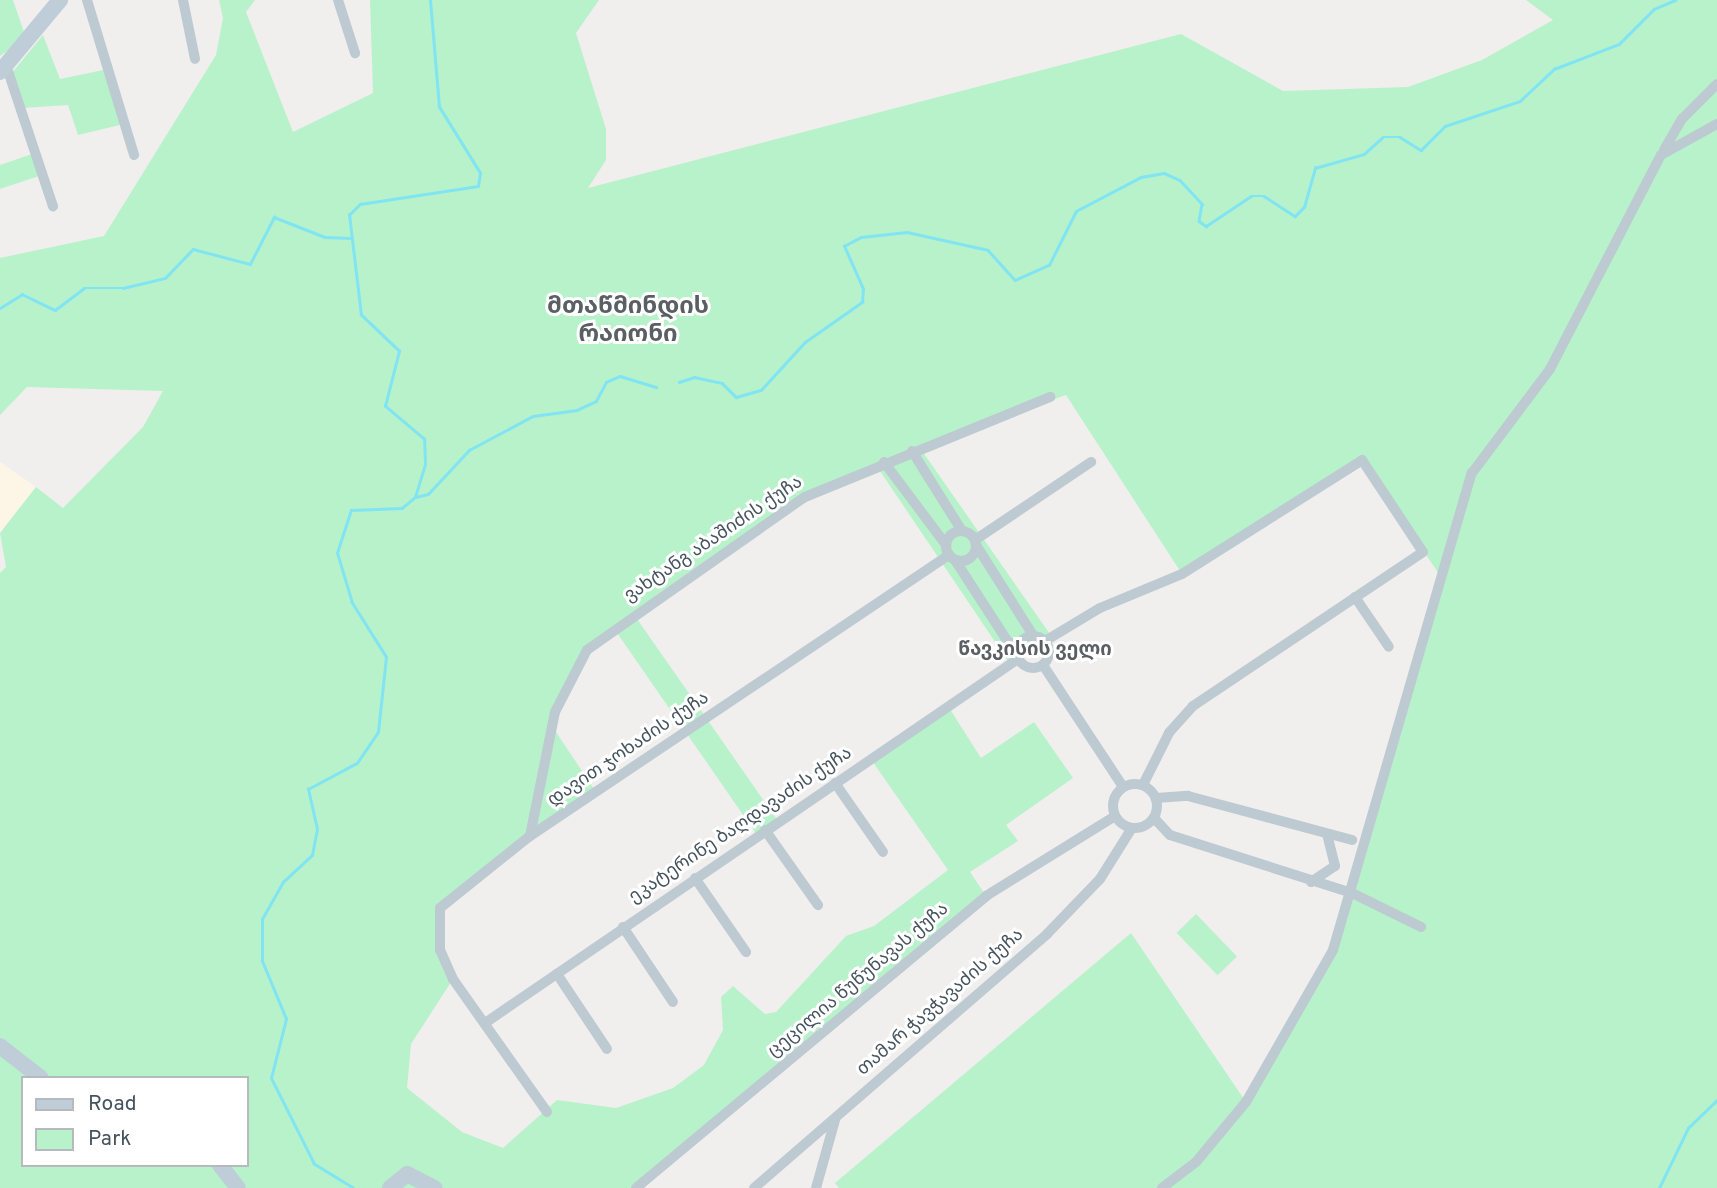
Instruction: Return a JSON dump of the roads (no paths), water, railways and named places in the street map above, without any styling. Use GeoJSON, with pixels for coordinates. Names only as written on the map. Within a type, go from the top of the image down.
{"type":"FeatureCollection","features":[{"type":"Feature","properties":{"kind":"main road"},"geometry":{"type":"LineString","coordinates":[[3,69],[55,2]]}},
{"type":"Feature","properties":{"kind":"main road"},"geometry":{"type":"LineString","coordinates":[[0,1046],[38,1076]]}},
{"type":"Feature","properties":{"kind":"main road"},"geometry":{"type":"LineString","coordinates":[[222,1167],[238,1188]]}},
{"type":"Feature","properties":{"kind":"main road"},"geometry":{"type":"LineString","coordinates":[[390,1188],[407,1174],[435,1188]]}},
{"type":"Feature","properties":{"kind":"street"},"geometry":{"type":"LineString","coordinates":[[87,0],[134,155]]}},
{"type":"Feature","properties":{"kind":"street"},"geometry":{"type":"LineString","coordinates":[[183,0],[195,59]]}},
{"type":"Feature","properties":{"kind":"street"},"geometry":{"type":"LineString","coordinates":[[338,0],[355,53]]}},
{"type":"Feature","properties":{"kind":"street"},"geometry":{"type":"LineString","coordinates":[[3,69],[53,206]]}},
{"type":"Feature","properties":{"kind":"street"},"geometry":{"type":"LineString","coordinates":[[1162,1188],[1196,1162],[1246,1102],[1333,950],[1352,893],[1472,473],[1550,369],[1682,119],[1717,84]]}},
{"type":"Feature","properties":{"kind":"street"},"geometry":{"type":"LineString","coordinates":[[1661,155],[1717,124]]}},
{"type":"Feature","properties":{"kind":"street","name":"ვახტანგ აბაშიძის ქუჩა"},"geometry":{"type":"LineString","coordinates":[[530,836],[555,712],[587,650],[805,497],[884,462],[1050,397]]}},
{"type":"Feature","properties":{"kind":"street"},"geometry":{"type":"LineString","coordinates":[[912,451],[962,531],[975,543],[1033,635],[1045,641]]}},
{"type":"Feature","properties":{"kind":"street"},"geometry":{"type":"LineString","coordinates":[[1045,641],[1100,608],[1182,574],[1362,460],[1423,552],[1194,706],[1168,733],[1143,785]]}},
{"type":"Feature","properties":{"kind":"street"},"geometry":{"type":"LineString","coordinates":[[884,462],[950,553],[1008,642],[1017,645]]}},
{"type":"Feature","properties":{"kind":"street"},"geometry":{"type":"LineString","coordinates":[[950,553],[971,557],[975,543],[1091,462]]}},
{"type":"Feature","properties":{"kind":"street"},"geometry":{"type":"LineString","coordinates":[[950,553],[962,531]]}},
{"type":"Feature","properties":{"kind":"street","name":"დავით ჯოხაძის ქუჩა"},"geometry":{"type":"LineString","coordinates":[[485,1023],[440,950],[440,908],[530,836],[950,553]]}},
{"type":"Feature","properties":{"kind":"street"},"geometry":{"type":"LineString","coordinates":[[1355,597],[1389,647]]}},
{"type":"Feature","properties":{"kind":"street"},"geometry":{"type":"LineString","coordinates":[[1017,645],[1033,635]]}},
{"type":"Feature","properties":{"kind":"street"},"geometry":{"type":"LineString","coordinates":[[1045,641],[1043,665],[1122,787]]}},
{"type":"Feature","properties":{"kind":"street"},"geometry":{"type":"LineString","coordinates":[[1017,645],[1018,659],[1031,668],[1043,665]]}},
{"type":"Feature","properties":{"kind":"street","name":"ეკატერინე ბაღდავაძის ქუჩა"},"geometry":{"type":"LineString","coordinates":[[485,1023],[1018,659]]}},
{"type":"Feature","properties":{"kind":"street"},"geometry":{"type":"LineString","coordinates":[[835,783],[883,852]]}},
{"type":"Feature","properties":{"kind":"street"},"geometry":{"type":"LineString","coordinates":[[1154,818],[1132,828],[1115,816],[1113,800],[1122,787],[1143,785],[1156,797],[1188,796],[1352,841]]}},
{"type":"Feature","properties":{"kind":"street"},"geometry":{"type":"LineString","coordinates":[[1156,797],[1154,818],[1170,835],[1352,893],[1421,927]]}},
{"type":"Feature","properties":{"kind":"street","name":"ცეცილია წუწუნავას ქუჩა"},"geometry":{"type":"LineString","coordinates":[[636,1188],[986,896],[1115,816]]}},
{"type":"Feature","properties":{"kind":"street","name":"თამარ ჭავჭავაძის ქუჩა"},"geometry":{"type":"LineString","coordinates":[[754,1188],[1047,934],[1100,879],[1132,828]]}},
{"type":"Feature","properties":{"kind":"street"},"geometry":{"type":"LineString","coordinates":[[765,830],[818,905]]}},
{"type":"Feature","properties":{"kind":"street"},"geometry":{"type":"LineString","coordinates":[[1311,882],[1335,866],[1327,834]]}},
{"type":"Feature","properties":{"kind":"street"},"geometry":{"type":"LineString","coordinates":[[695,878],[746,952]]}},
{"type":"Feature","properties":{"kind":"street"},"geometry":{"type":"LineString","coordinates":[[623,927],[673,1002]]}},
{"type":"Feature","properties":{"kind":"street"},"geometry":{"type":"LineString","coordinates":[[557,974],[607,1049]]}},
{"type":"Feature","properties":{"kind":"street"},"geometry":{"type":"LineString","coordinates":[[485,1023],[547,1112]]}},
{"type":"Feature","properties":{"kind":"street"},"geometry":{"type":"LineString","coordinates":[[816,1188],[835,1120]]}},
{"type":"Feature","properties":{"kind":"waterway"},"geometry":{"type":"LineString","coordinates":[[353,1188],[314,1164],[271,1078],[286,1019],[262,961],[262,919],[283,882],[312,855],[317,829],[308,789],[357,763],[378,732],[386,657],[352,603],[337,553],[351,510],[402,508],[415,497],[425,464],[424,439],[385,406],[399,351],[361,315],[349,215],[360,204],[478,186],[480,173],[439,107],[430,0]]}},
{"type":"Feature","properties":{"kind":"waterway"},"geometry":{"type":"LineString","coordinates":[[679,382],[694,377],[722,383],[736,397],[761,390],[805,342],[862,302],[863,289],[844,246],[861,237],[907,232],[988,250],[1015,280],[1049,265],[1076,211],[1141,177],[1164,173],[1180,180],[1202,204],[1199,221],[1206,226],[1251,196],[1264,196],[1295,216],[1304,207],[1315,168],[1364,154],[1383,137],[1400,137],[1421,150],[1445,126],[1520,101],[1554,69],[1619,44],[1654,9],[1675,0]]}},
{"type":"Feature","properties":{"kind":"waterway"},"geometry":{"type":"LineString","coordinates":[[0,308],[22,294],[55,310],[84,288],[123,288],[165,278],[193,249],[250,264],[274,217],[325,237],[350,238]]}},
{"type":"Feature","properties":{"kind":"waterway"},"geometry":{"type":"LineString","coordinates":[[415,497],[428,494],[469,450],[533,416],[577,410],[596,401],[606,382],[620,376],[656,387]]}},
{"type":"Feature","properties":{"kind":"waterway"},"geometry":{"type":"LineString","coordinates":[[1659,1188],[1688,1128],[1717,1100]]}},
{"type":"Feature","properties":{"kind":"district","name":"მთაწმინდის რაიონი"},"geometry":{"type":"Point","coordinates":[628,322]}},
{"type":"Feature","properties":{"kind":"district","name":"წავკისის ველი"},"geometry":{"type":"Point","coordinates":[1035,651]}}]}
